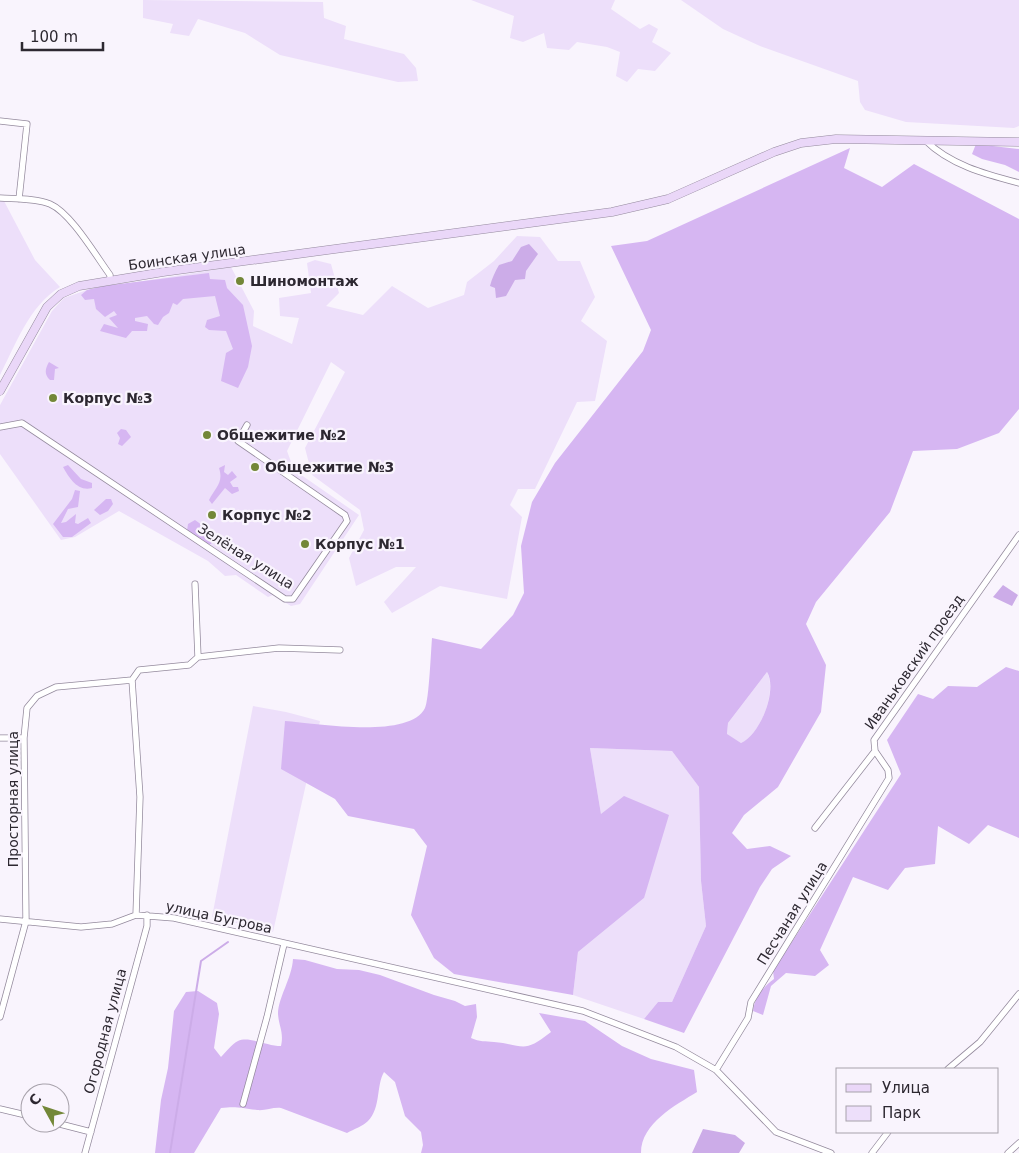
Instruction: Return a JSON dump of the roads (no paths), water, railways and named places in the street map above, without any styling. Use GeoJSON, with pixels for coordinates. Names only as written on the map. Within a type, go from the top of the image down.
{"type":"FeatureCollection","features":[{"type":"Feature","properties":{"kind":"street"},"geometry":{"type":"LineString","coordinates":[[0,121],[27,124],[19,199]]}},
{"type":"Feature","properties":{"kind":"street","name":"Боинская улица"},"geometry":{"type":"LineString","coordinates":[[0,391],[36,325],[52,301],[70,290],[110,280],[561,220],[643,206],[668,199],[774,152],[801,143],[836,139],[1019,142]]}},
{"type":"Feature","properties":{"kind":"street"},"geometry":{"type":"LineString","coordinates":[[924,140],[937,152],[952,161],[1019,183]]}},
{"type":"Feature","properties":{"kind":"street"},"geometry":{"type":"LineString","coordinates":[[0,198],[48,204],[61,212],[98,258],[110,275],[110,280]]}},
{"type":"Feature","properties":{"kind":"street","name":"Зелёная улица"},"geometry":{"type":"LineString","coordinates":[[0,427],[22,423],[285,599],[293,599],[347,521],[345,515],[238,441],[247,425]]}},
{"type":"Feature","properties":{"kind":"street","name":"Иваньковский проезд"},"geometry":{"type":"LineString","coordinates":[[815,828],[875,751],[874,740],[1019,535]]}},
{"type":"Feature","properties":{"kind":"street"},"geometry":{"type":"LineString","coordinates":[[195,584],[198,657]]}},
{"type":"Feature","properties":{"kind":"street"},"geometry":{"type":"LineString","coordinates":[[136,916],[140,797],[132,680],[139,670],[189,665],[198,657],[279,648],[340,650]]}},
{"type":"Feature","properties":{"kind":"street","name":"Просторная улица"},"geometry":{"type":"LineString","coordinates":[[0,1018],[26,921],[24,738],[28,708],[37,696],[56,687],[132,680]]}},
{"type":"Feature","properties":{"kind":"street"},"geometry":{"type":"LineString","coordinates":[[0,738],[24,738]]}},
{"type":"Feature","properties":{"kind":"street","name":"Песчаная улица"},"geometry":{"type":"LineString","coordinates":[[716,1070],[748,1018],[751,1002],[889,778],[888,770],[875,751]]}},
{"type":"Feature","properties":{"kind":"street","name":"улица Бугрова"},"geometry":{"type":"LineString","coordinates":[[0,919],[81,927],[112,924],[136,916],[147,915],[174,918],[583,1011],[676,1047],[716,1070],[776,1132],[831,1153]]}},
{"type":"Feature","properties":{"kind":"street","name":"Огородная улица"},"geometry":{"type":"LineString","coordinates":[[85,1153],[147,926],[147,915]]}},
{"type":"Feature","properties":{"kind":"street"},"geometry":{"type":"LineString","coordinates":[[243,1104],[267,1018],[284,944]]}},
{"type":"Feature","properties":{"kind":"street"},"geometry":{"type":"LineString","coordinates":[[949,1068],[980,1042],[1019,994]]}},
{"type":"Feature","properties":{"kind":"street"},"geometry":{"type":"LineString","coordinates":[[0,1108],[20,1113]]}},
{"type":"Feature","properties":{"kind":"street"},"geometry":{"type":"LineString","coordinates":[[70,1127],[91,1132]]}},
{"type":"Feature","properties":{"kind":"street"},"geometry":{"type":"LineString","coordinates":[[872,1153],[887,1133]]}},
{"type":"Feature","properties":{"kind":"street"},"geometry":{"type":"LineString","coordinates":[[1008,1153],[1019,1143]]}},
{"type":"Feature","properties":{"kind":"waterway"},"geometry":{"type":"LineString","coordinates":[[170,1153],[201,961],[228,942]]}},
{"type":"Feature","properties":{"kind":"place","name":"Шиномонтаж"},"geometry":{"type":"Point","coordinates":[240,281]}},
{"type":"Feature","properties":{"kind":"place","name":"Корпус №3"},"geometry":{"type":"Point","coordinates":[53,398]}},
{"type":"Feature","properties":{"kind":"place","name":"Общежитие №2"},"geometry":{"type":"Point","coordinates":[207,435]}},
{"type":"Feature","properties":{"kind":"place","name":"Общежитие №3"},"geometry":{"type":"Point","coordinates":[255,467]}},
{"type":"Feature","properties":{"kind":"place","name":"Корпус №2"},"geometry":{"type":"Point","coordinates":[212,515]}},
{"type":"Feature","properties":{"kind":"place","name":"Корпус №1"},"geometry":{"type":"Point","coordinates":[305,544]}}]}
